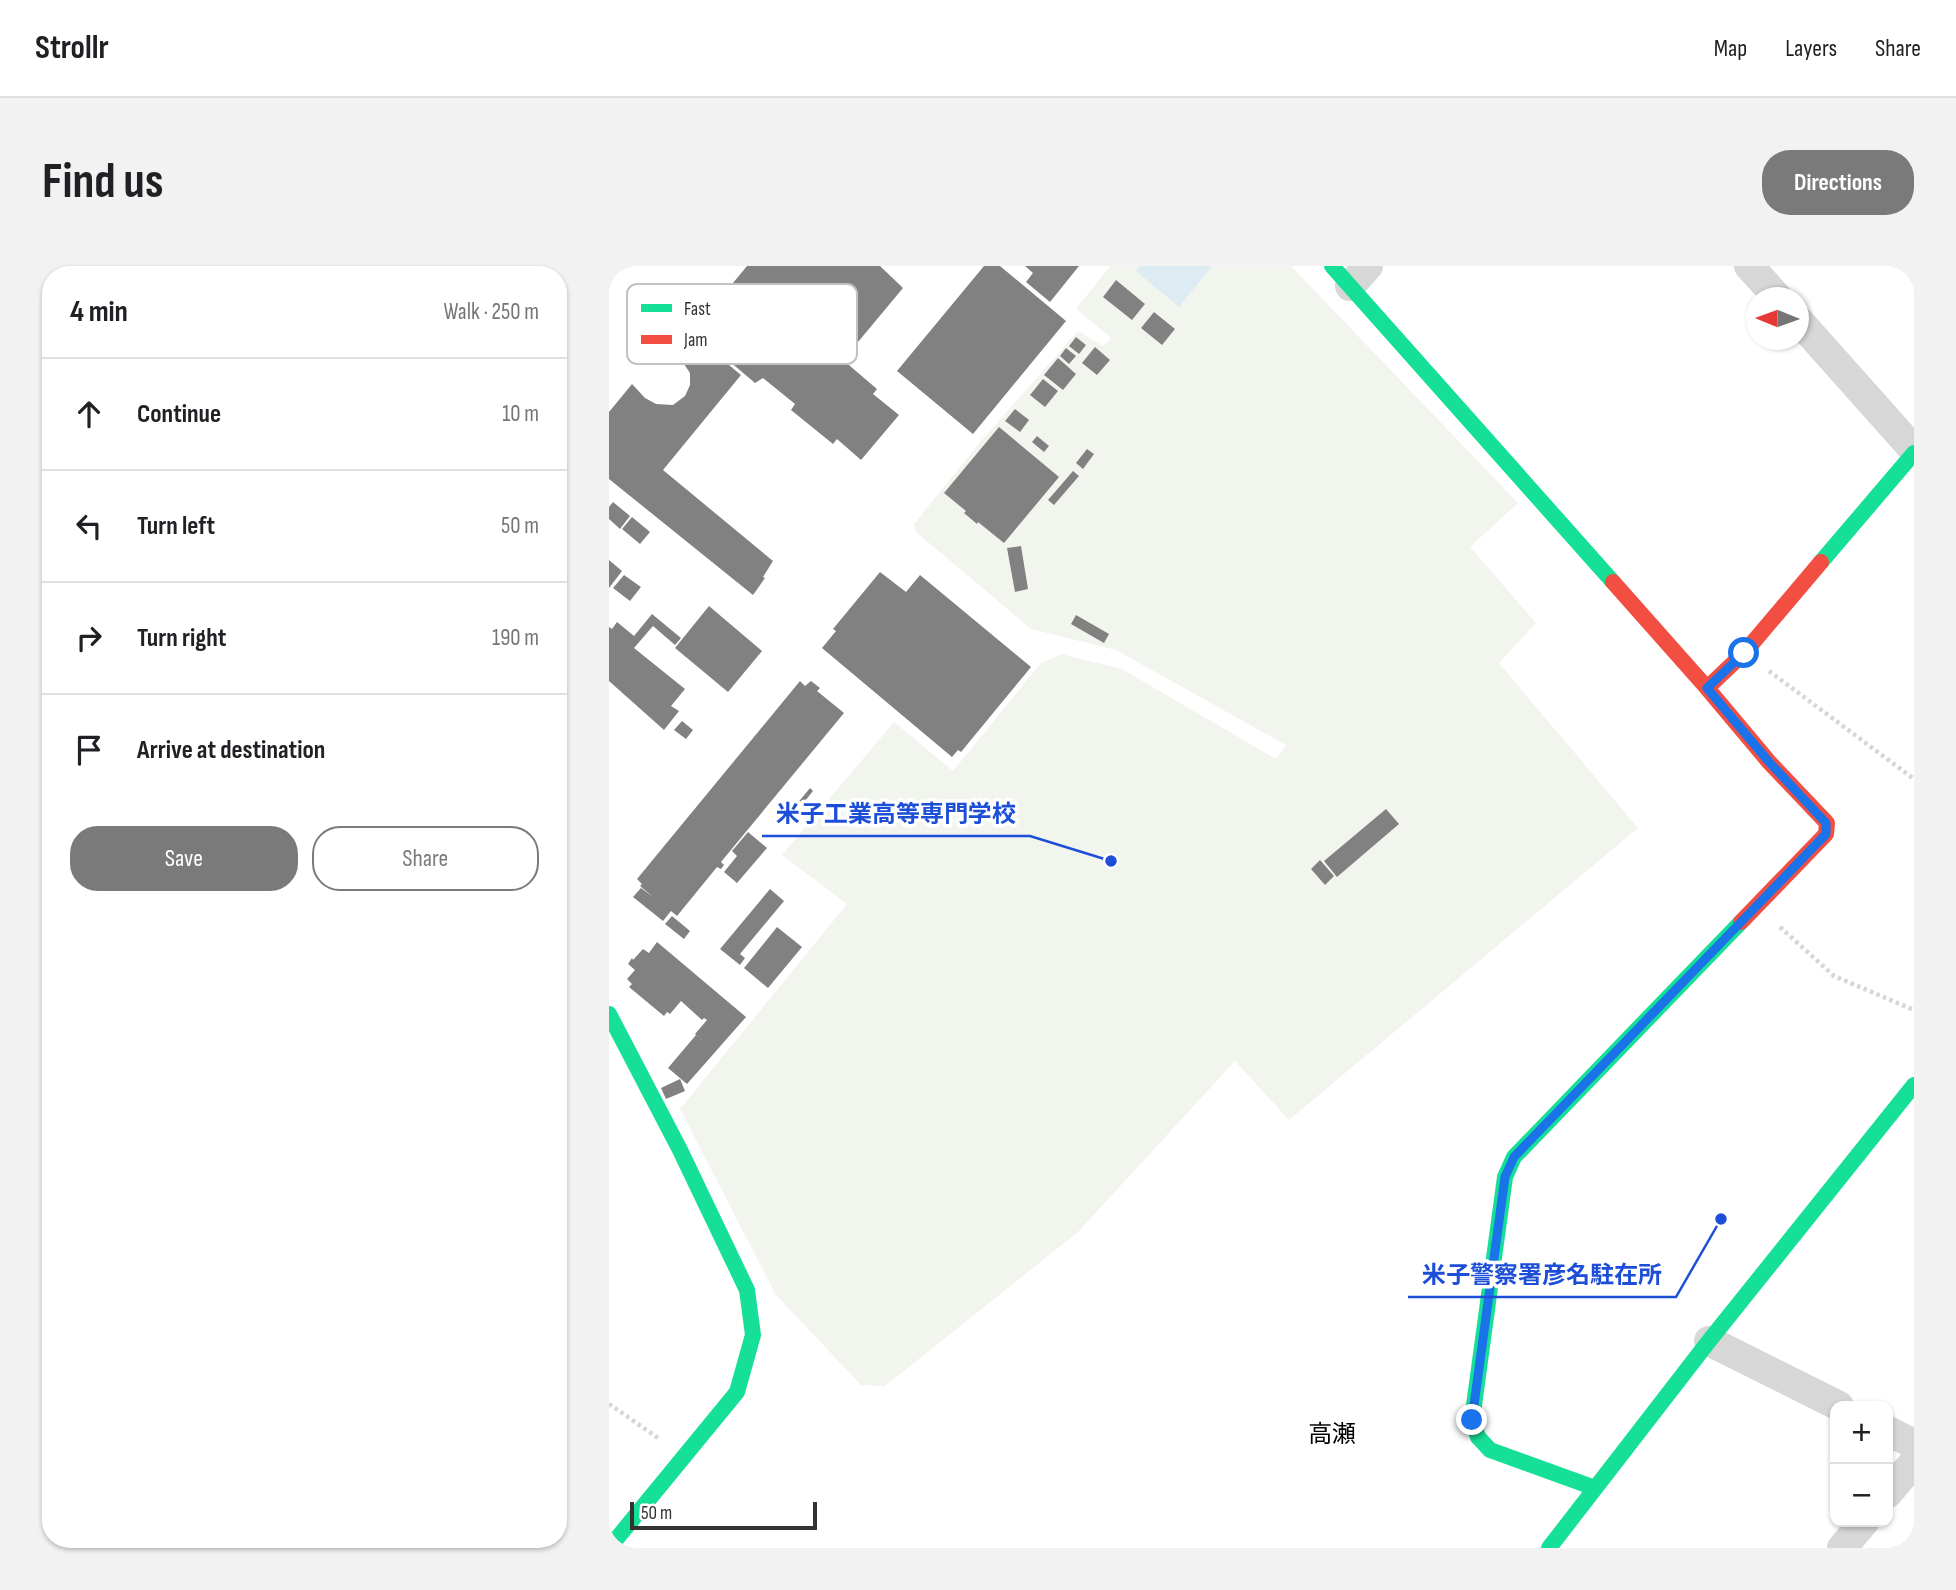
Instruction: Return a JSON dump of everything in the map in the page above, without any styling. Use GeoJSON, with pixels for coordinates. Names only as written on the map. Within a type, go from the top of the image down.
{"type":"FeatureCollection","features":[{"type":"Feature","properties":{"kind":"street"},"geometry":{"type":"LineString","coordinates":[[1749,266],[1767,287]]}},
{"type":"Feature","properties":{"kind":"street"},"geometry":{"type":"LineString","coordinates":[[1350,273],[1769,762],[1826,823],[1826,834],[1522,1148],[1514,1157],[1505,1177],[1472,1420],[1478,1437],[1490,1450],[1595,1488]]}},
{"type":"Feature","properties":{"kind":"street"},"geometry":{"type":"LineString","coordinates":[[1707,688],[1744,653],[1914,451],[1809,333]]}},
{"type":"Feature","properties":{"kind":"street"},"geometry":{"type":"LineString","coordinates":[[609,1548],[737,1392],[753,1335],[747,1290],[680,1150],[610,1015]]}},
{"type":"Feature","properties":{"kind":"street"},"geometry":{"type":"LineString","coordinates":[[1559,1546],[1595,1488],[1709,1341],[1910,1097]]}},
{"type":"Feature","properties":{"kind":"street"},"geometry":{"type":"LineString","coordinates":[[1709,1341],[1830,1402]]}},
{"type":"Feature","properties":{"kind":"street"},"geometry":{"type":"LineString","coordinates":[[1893,1434],[1914,1444]]}},
{"type":"Feature","properties":{"kind":"street"},"geometry":{"type":"LineString","coordinates":[[1893,1487],[1914,1462]]}},
{"type":"Feature","properties":{"kind":"street"},"geometry":{"type":"LineString","coordinates":[[1842,1548],[1860,1527]]}},
{"type":"Feature","properties":{"kind":"path"},"geometry":{"type":"LineString","coordinates":[[1744,653],[1914,779]]}},
{"type":"Feature","properties":{"kind":"path"},"geometry":{"type":"LineString","coordinates":[[1757,905],[1834,976],[1914,1010]]}},
{"type":"Feature","properties":{"kind":"path"},"geometry":{"type":"LineString","coordinates":[[609,1404],[685,1456]]}},
{"type":"Feature","properties":{"kind":"shaded area"},"geometry":{"type":"Polygon","coordinates":[[[1110,266],[1291,266],[1518,503],[1470,547],[1536,623],[1499,663],[1638,828],[1289,1120],[1235,1061],[1078,1232],[885,1386],[861,1385],[776,1295],[680,1109],[847,904],[782,855],[894,722],[953,771],[1041,663],[1061,654],[1122,669],[1276,759],[1286,745],[1116,650],[1031,629],[916,532],[914,524],[981,441],[1078,331],[1103,346],[1111,338],[1076,309],[1110,266]]]}},
{"type":"Feature","properties":{"kind":"shaded area"},"geometry":{"type":"Polygon","coordinates":[[[1140,266],[1212,266],[1179,307],[1136,271],[1140,266]]]}},
{"type":"Feature","properties":{"kind":"building"},"geometry":{"type":"Polygon","coordinates":[[[747,266],[880,266],[903,288],[857,343],[857,284],[732,284],[747,266]]]}},
{"type":"Feature","properties":{"kind":"building"},"geometry":{"type":"Polygon","coordinates":[[[984,266],[1000,266],[1066,321],[973,434],[897,371],[984,266]]]}},
{"type":"Feature","properties":{"kind":"building"},"geometry":{"type":"Polygon","coordinates":[[[1025,266],[1079,266],[1050,302],[1026,282],[1033,273],[1025,266]]]}},
{"type":"Feature","properties":{"kind":"building"},"geometry":{"type":"Polygon","coordinates":[[[1116,280],[1145,304],[1132,320],[1103,297],[1116,280]]]}},
{"type":"Feature","properties":{"kind":"building"},"geometry":{"type":"Polygon","coordinates":[[[1154,312],[1175,329],[1162,345],[1141,328],[1154,312]]]}},
{"type":"Feature","properties":{"kind":"building"},"geometry":{"type":"Polygon","coordinates":[[[1076,337],[1086,345],[1079,354],[1069,346],[1076,337]]]}},
{"type":"Feature","properties":{"kind":"building"},"geometry":{"type":"Polygon","coordinates":[[[1095,347],[1110,360],[1097,375],[1082,363],[1095,347]]]}},
{"type":"Feature","properties":{"kind":"building"},"geometry":{"type":"Polygon","coordinates":[[[1066,348],[1076,356],[1069,364],[1060,356],[1066,348]]]}},
{"type":"Feature","properties":{"kind":"building"},"geometry":{"type":"Polygon","coordinates":[[[1058,358],[1076,374],[1063,390],[1044,375],[1058,358]]]}},
{"type":"Feature","properties":{"kind":"building"},"geometry":{"type":"Polygon","coordinates":[[[684,364],[728,364],[741,375],[663,470],[773,561],[753,595],[609,479],[609,412],[632,384],[645,398],[656,404],[673,405],[685,396],[690,385],[690,373],[684,364]]]}},
{"type":"Feature","properties":{"kind":"building"},"geometry":{"type":"Polygon","coordinates":[[[733,364],[848,364],[877,389],[873,394],[899,415],[861,460],[837,439],[833,444],[791,410],[795,404],[763,378],[755,383],[733,364]]]}},
{"type":"Feature","properties":{"kind":"building"},"geometry":{"type":"Polygon","coordinates":[[[1043,379],[1058,391],[1045,407],[1030,395],[1043,379]]]}},
{"type":"Feature","properties":{"kind":"building"},"geometry":{"type":"Polygon","coordinates":[[[1015,409],[1029,420],[1020,432],[1005,421],[1015,409]]]}},
{"type":"Feature","properties":{"kind":"building"},"geometry":{"type":"Polygon","coordinates":[[[999,427],[1059,477],[1004,543],[978,522],[977,524],[944,493],[999,427]]]}},
{"type":"Feature","properties":{"kind":"building"},"geometry":{"type":"Polygon","coordinates":[[[1037,436],[1049,446],[1044,452],[1032,442],[1037,436]]]}},
{"type":"Feature","properties":{"kind":"building"},"geometry":{"type":"Polygon","coordinates":[[[1087,449],[1094,454],[1083,469],[1076,463],[1087,449]]]}},
{"type":"Feature","properties":{"kind":"building"},"geometry":{"type":"Polygon","coordinates":[[[1073,471],[1079,476],[1054,505],[1048,500],[1073,471]]]}},
{"type":"Feature","properties":{"kind":"building"},"geometry":{"type":"Polygon","coordinates":[[[613,502],[630,516],[620,529],[609,519],[609,507],[613,502]]]}},
{"type":"Feature","properties":{"kind":"building"},"geometry":{"type":"Polygon","coordinates":[[[632,517],[650,532],[640,544],[622,529],[632,517]]]}},
{"type":"Feature","properties":{"kind":"building"},"geometry":{"type":"Polygon","coordinates":[[[1021,546],[1028,589],[1015,592],[1007,548],[1021,546]]]}},
{"type":"Feature","properties":{"kind":"building"},"geometry":{"type":"Polygon","coordinates":[[[609,560],[622,571],[609,588],[609,560]]]}},
{"type":"Feature","properties":{"kind":"building"},"geometry":{"type":"Polygon","coordinates":[[[880,572],[906,592],[920,575],[1031,667],[961,752],[958,750],[952,757],[822,648],[836,631],[833,629],[880,572]]]}},
{"type":"Feature","properties":{"kind":"building"},"geometry":{"type":"Polygon","coordinates":[[[624,575],[641,587],[630,601],[613,588],[624,575]]]}},
{"type":"Feature","properties":{"kind":"building"},"geometry":{"type":"Polygon","coordinates":[[[709,606],[762,651],[728,692],[675,648],[709,606]]]}},
{"type":"Feature","properties":{"kind":"building"},"geometry":{"type":"Polygon","coordinates":[[[652,614],[681,638],[675,645],[653,626],[634,648],[685,689],[671,706],[679,711],[664,730],[609,681],[609,627],[612,629],[617,622],[634,636],[652,614]]]}},
{"type":"Feature","properties":{"kind":"building"},"geometry":{"type":"Polygon","coordinates":[[[1076,615],[1109,634],[1104,643],[1071,624],[1076,615]]]}},
{"type":"Feature","properties":{"kind":"building"},"geometry":{"type":"Polygon","coordinates":[[[800,681],[805,686],[811,681],[820,688],[817,691],[844,713],[721,862],[724,865],[721,869],[717,867],[677,916],[671,911],[663,921],[633,897],[641,888],[653,897],[640,886],[642,884],[637,879],[800,681]]]}},
{"type":"Feature","properties":{"kind":"building"},"geometry":{"type":"Polygon","coordinates":[[[682,721],[693,730],[686,739],[674,730],[682,721]]]}},
{"type":"Feature","properties":{"kind":"building"},"geometry":{"type":"Polygon","coordinates":[[[810,788],[813,791],[789,821],[786,817],[810,788]]]}},
{"type":"Feature","properties":{"kind":"building"},"geometry":{"type":"Polygon","coordinates":[[[1386,809],[1399,824],[1337,877],[1324,861],[1386,809]]]}},
{"type":"Feature","properties":{"kind":"building"},"geometry":{"type":"Polygon","coordinates":[[[748,832],[767,848],[737,883],[724,872],[737,856],[732,851],[748,832]]]}},
{"type":"Feature","properties":{"kind":"building"},"geometry":{"type":"Polygon","coordinates":[[[1320,860],[1334,876],[1325,885],[1311,869],[1320,860]]]}},
{"type":"Feature","properties":{"kind":"building"},"geometry":{"type":"Polygon","coordinates":[[[770,889],[784,901],[740,954],[745,958],[740,965],[720,949],[770,889]]]}},
{"type":"Feature","properties":{"kind":"building"},"geometry":{"type":"Polygon","coordinates":[[[672,916],[690,931],[684,939],[665,924],[672,916]]]}},
{"type":"Feature","properties":{"kind":"building"},"geometry":{"type":"Polygon","coordinates":[[[777,927],[802,947],[768,988],[744,968],[777,927]]]}},
{"type":"Feature","properties":{"kind":"building"},"geometry":{"type":"Polygon","coordinates":[[[657,942],[746,1017],[687,1084],[668,1068],[696,1035],[710,1046],[695,1034],[707,1020],[702,1020],[681,1001],[670,1014],[667,1012],[664,1016],[629,987],[632,984],[627,979],[635,970],[628,964],[632,958],[633,960],[643,949],[649,953],[657,942]]]}},
{"type":"Feature","properties":{"kind":"building"},"geometry":{"type":"Polygon","coordinates":[[[680,1079],[685,1091],[666,1099],[661,1088],[680,1079]]]}},
{"type":"Feature","properties":{"kind":"traffic: fast"},"geometry":{"type":"LineString","coordinates":[[1332,266],[1613,582]]}},
{"type":"Feature","properties":{"kind":"traffic: fast"},"geometry":{"type":"LineString","coordinates":[[1821,562],[1914,453]]}},
{"type":"Feature","properties":{"kind":"traffic: fast"},"geometry":{"type":"LineString","coordinates":[[1595,1488],[1490,1450],[1478,1437],[1472,1420],[1505,1177],[1514,1157],[1741,922]]}},
{"type":"Feature","properties":{"kind":"traffic: fast"},"geometry":{"type":"LineString","coordinates":[[609,1014],[680,1150],[747,1290],[753,1335],[737,1392],[609,1548]]}},
{"type":"Feature","properties":{"kind":"traffic: fast"},"geometry":{"type":"LineString","coordinates":[[1549,1548],[1709,1341],[1914,1085]]}},
{"type":"Feature","properties":{"kind":"traffic: jam"},"geometry":{"type":"LineString","coordinates":[[1613,582],[1707,688],[1744,653],[1821,562]]}},
{"type":"Feature","properties":{"kind":"traffic: jam"},"geometry":{"type":"LineString","coordinates":[[1707,688],[1769,762],[1827,823],[1826,834],[1741,922]]}},
{"type":"Feature","properties":{"kind":"place","name":"米子工業高等専門学校"},"geometry":{"type":"Point","coordinates":[1111,861]}},
{"type":"Feature","properties":{"kind":"place","name":"米子警察署彦名駐在所"},"geometry":{"type":"Point","coordinates":[1721,1219]}},
{"type":"Feature","properties":{"kind":"district","name":"高瀬"},"geometry":{"type":"Point","coordinates":[1332,1434]}},
{"type":"Feature","properties":{"kind":"route"},"geometry":{"type":"LineString","coordinates":[[1472,1420],[1505,1177],[1514,1157],[1826,834],[1826,823],[1769,762],[1707,688],[1744,653]]}}]}
